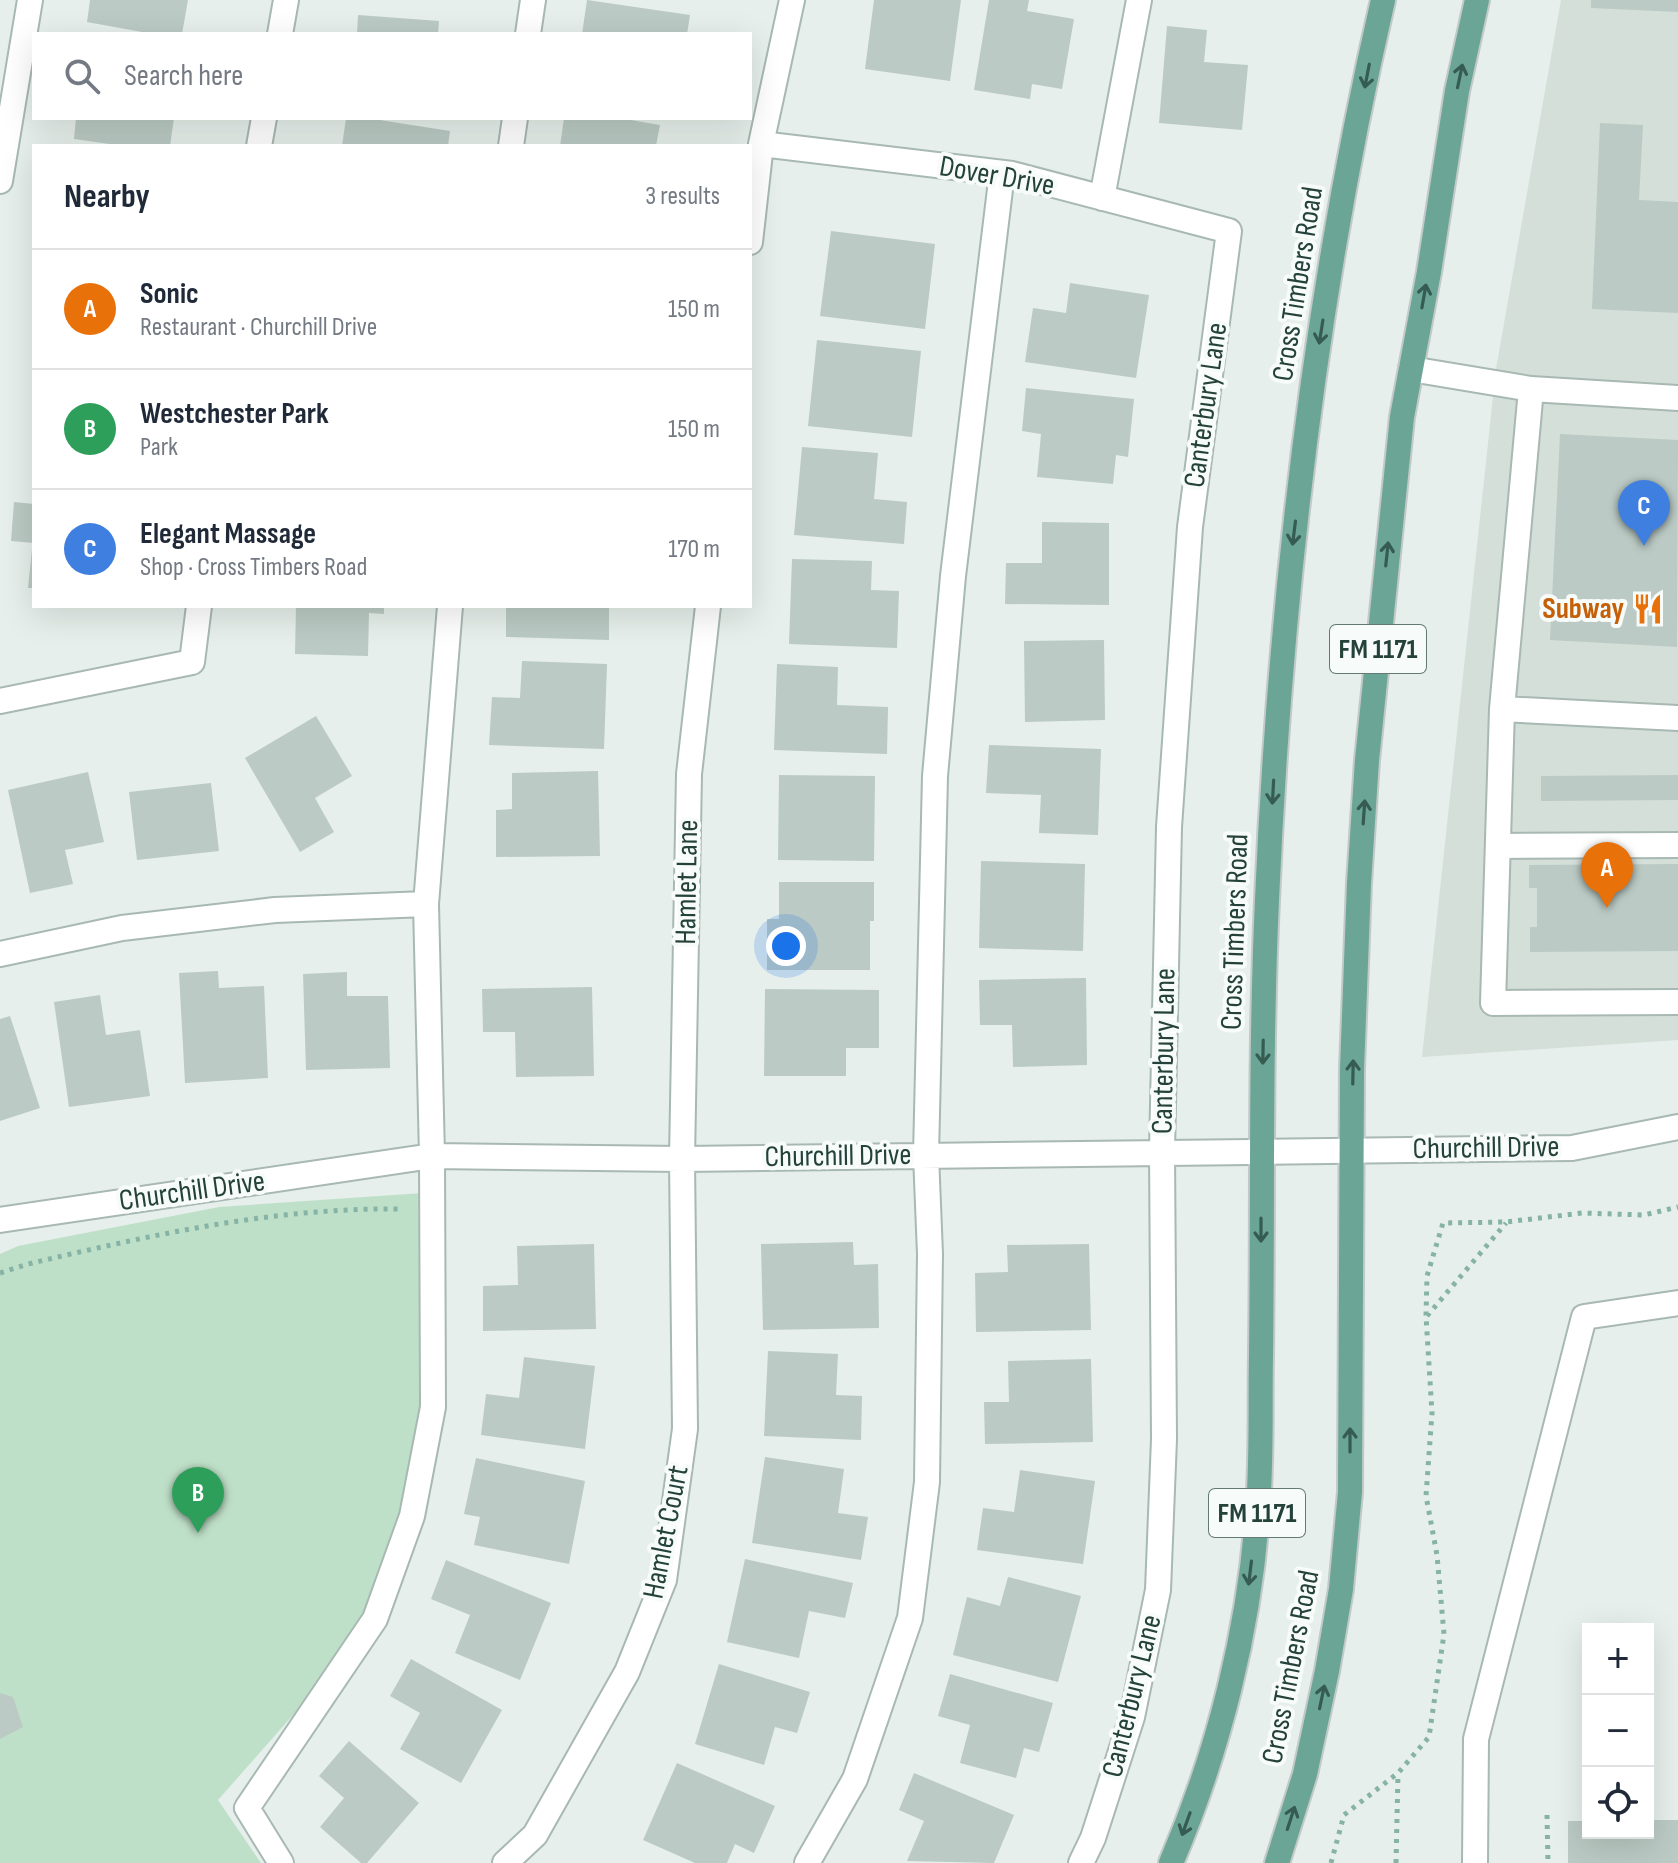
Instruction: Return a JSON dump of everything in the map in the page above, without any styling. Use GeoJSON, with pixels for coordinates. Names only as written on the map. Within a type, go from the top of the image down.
{"type":"FeatureCollection","features":[{"type":"Feature","properties":{"kind":"main road","name":"Cross Timbers Road"},"geometry":{"type":"LineString","coordinates":[[1171,1863],[1219,1732],[1243,1622],[1258,1507],[1266,902],[1292,548],[1312,388],[1337,234],[1383,0]]}},
{"type":"Feature","properties":{"kind":"main road","name":"Cross Timbers Road"},"geometry":{"type":"LineString","coordinates":[[1277,1863],[1305,1774],[1341,1589],[1350,1492],[1352,1069],[1367,760],[1402,417],[1457,91],[1477,0]]}},
{"type":"Feature","properties":{"kind":"street"},"geometry":{"type":"LineString","coordinates":[[0,181],[30,0]]}},
{"type":"Feature","properties":{"kind":"street"},"geometry":{"type":"LineString","coordinates":[[280,32],[286,0]]}},
{"type":"Feature","properties":{"kind":"street"},"geometry":{"type":"LineString","coordinates":[[528,32],[533,0]]}},
{"type":"Feature","properties":{"kind":"street"},"geometry":{"type":"LineString","coordinates":[[752,224],[761,144],[792,0]]}},
{"type":"Feature","properties":{"kind":"street"},"geometry":{"type":"LineString","coordinates":[[1102,198],[1139,0]]}},
{"type":"Feature","properties":{"kind":"street"},"geometry":{"type":"LineString","coordinates":[[259,144],[264,120]]}},
{"type":"Feature","properties":{"kind":"street"},"geometry":{"type":"LineString","coordinates":[[511,144],[515,120]]}},
{"type":"Feature","properties":{"kind":"street","name":"Dover Drive"},"geometry":{"type":"LineString","coordinates":[[761,144],[1002,173],[1229,231]]}},
{"type":"Feature","properties":{"kind":"street"},"geometry":{"type":"LineString","coordinates":[[807,1863],[855,1779],[910,1618],[927,1482],[930,1254],[926,1155],[935,776],[953,576],[1002,173]]}},
{"type":"Feature","properties":{"kind":"street","name":"Canterbury Lane"},"geometry":{"type":"LineString","coordinates":[[1081,1863],[1093,1838],[1132,1717],[1158,1590],[1164,1439],[1162,1151],[1169,827],[1190,527],[1229,231]]}},
{"type":"Feature","properties":{"kind":"street"},"geometry":{"type":"LineString","coordinates":[[1411,369],[1531,389],[1678,398]]}},
{"type":"Feature","properties":{"kind":"street"},"geometry":{"type":"LineString","coordinates":[[1531,389],[1502,709],[1493,1003],[1678,1002]]}},
{"type":"Feature","properties":{"kind":"street"},"geometry":{"type":"LineString","coordinates":[[0,701],[192,662],[199,608]]}},
{"type":"Feature","properties":{"kind":"street"},"geometry":{"type":"LineString","coordinates":[[281,1863],[247,1808],[375,1619],[412,1516],[433,1407],[432,1156],[426,904],[450,608]]}},
{"type":"Feature","properties":{"kind":"street","name":"Hamlet Lane"},"geometry":{"type":"LineString","coordinates":[[682,1159],[689,774],[708,608]]}},
{"type":"Feature","properties":{"kind":"street"},"geometry":{"type":"LineString","coordinates":[[1502,709],[1678,718]]}},
{"type":"Feature","properties":{"kind":"street"},"geometry":{"type":"LineString","coordinates":[[1498,846],[1678,845]]}},
{"type":"Feature","properties":{"kind":"street"},"geometry":{"type":"LineString","coordinates":[[0,954],[122,928],[275,910],[426,904]]}},
{"type":"Feature","properties":{"kind":"street","name":"Churchill Drive"},"geometry":{"type":"LineString","coordinates":[[0,1220],[432,1156],[682,1159],[1572,1148],[1678,1127]]}},
{"type":"Feature","properties":{"kind":"street","name":"Hamlet Court"},"geometry":{"type":"LineString","coordinates":[[505,1863],[535,1835],[627,1672],[664,1580],[685,1429],[682,1159]]}},
{"type":"Feature","properties":{"kind":"street"},"geometry":{"type":"LineString","coordinates":[[1475,1863],[1476,1739],[1584,1317],[1678,1303]]}},
{"type":"Feature","properties":{"kind":"path"},"geometry":{"type":"LineString","coordinates":[[1331,1863],[1344,1815],[1398,1773],[1429,1737],[1444,1634],[1437,1555],[1426,1496],[1432,1413],[1426,1316],[1427,1276],[1443,1223],[1506,1222],[1582,1213],[1644,1215],[1678,1207]]}},
{"type":"Feature","properties":{"kind":"path"},"geometry":{"type":"LineString","coordinates":[[0,1273],[43,1260],[214,1223],[371,1208],[432,1209]]}},
{"type":"Feature","properties":{"kind":"path"},"geometry":{"type":"LineString","coordinates":[[1426,1316],[1506,1222]]}},
{"type":"Feature","properties":{"kind":"path"},"geometry":{"type":"LineString","coordinates":[[1396,1863],[1398,1773]]}},
{"type":"Feature","properties":{"kind":"path"},"geometry":{"type":"LineString","coordinates":[[1547,1815],[1548,1863]]}},
{"type":"Feature","properties":{"kind":"shaded area"},"geometry":{"type":"Polygon","coordinates":[[[1561,0],[1678,0],[1678,1040],[1422,1057],[1496,369],[1561,0]]]}},
{"type":"Feature","properties":{"kind":"green space"},"geometry":{"type":"Polygon","coordinates":[[[423,1193],[421,1420],[406,1497],[385,1568],[352,1637],[315,1690],[218,1800],[261,1863],[0,1863],[0,1254],[18,1246],[219,1207],[423,1193]]]}},
{"type":"Feature","properties":{"kind":"building"},"geometry":{"type":"Polygon","coordinates":[[[90,0],[188,0],[182,32],[142,32],[87,22],[90,0]]]}},
{"type":"Feature","properties":{"kind":"building"},"geometry":{"type":"Polygon","coordinates":[[[587,0],[690,15],[687,32],[582,32],[587,0]]]}},
{"type":"Feature","properties":{"kind":"building"},"geometry":{"type":"Polygon","coordinates":[[[874,0],[961,0],[950,81],[865,69],[874,0]]]}},
{"type":"Feature","properties":{"kind":"building"},"geometry":{"type":"Polygon","coordinates":[[[989,0],[1029,0],[1027,11],[1074,19],[1062,89],[1032,84],[1030,99],[974,90],[989,0]]]}},
{"type":"Feature","properties":{"kind":"building"},"geometry":{"type":"Polygon","coordinates":[[[1591,0],[1678,0],[1678,12],[1591,8],[1591,0]]]}},
{"type":"Feature","properties":{"kind":"building"},"geometry":{"type":"Polygon","coordinates":[[[358,15],[439,21],[438,32],[357,32],[358,15]]]}},
{"type":"Feature","properties":{"kind":"building"},"geometry":{"type":"Polygon","coordinates":[[[1167,26],[1207,30],[1204,62],[1248,65],[1242,130],[1159,123],[1167,26]]]}},
{"type":"Feature","properties":{"kind":"building"},"geometry":{"type":"Polygon","coordinates":[[[76,120],[174,120],[170,144],[110,144],[74,139],[76,120]]]}},
{"type":"Feature","properties":{"kind":"building"},"geometry":{"type":"Polygon","coordinates":[[[346,120],[380,120],[450,131],[448,144],[342,144],[346,120]]]}},
{"type":"Feature","properties":{"kind":"building"},"geometry":{"type":"Polygon","coordinates":[[[564,120],[631,120],[660,125],[656,144],[560,144],[564,120]]]}},
{"type":"Feature","properties":{"kind":"building"},"geometry":{"type":"Polygon","coordinates":[[[1600,123],[1643,125],[1639,200],[1678,202],[1678,313],[1592,309],[1600,123]]]}},
{"type":"Feature","properties":{"kind":"building"},"geometry":{"type":"Polygon","coordinates":[[[831,231],[935,244],[925,329],[820,316],[831,231]]]}},
{"type":"Feature","properties":{"kind":"building"},"geometry":{"type":"Polygon","coordinates":[[[1070,283],[1149,295],[1136,378],[1025,362],[1033,308],[1066,313],[1070,283]]]}},
{"type":"Feature","properties":{"kind":"building"},"geometry":{"type":"Polygon","coordinates":[[[817,340],[921,351],[912,437],[808,426],[817,340]]]}},
{"type":"Feature","properties":{"kind":"building"},"geometry":{"type":"Polygon","coordinates":[[[1026,388],[1134,399],[1128,457],[1116,455],[1113,484],[1037,477],[1041,434],[1022,431],[1026,388]]]}},
{"type":"Feature","properties":{"kind":"building"},"geometry":{"type":"Polygon","coordinates":[[[1560,434],[1678,440],[1677,647],[1550,640],[1560,434]]]}},
{"type":"Feature","properties":{"kind":"building"},"geometry":{"type":"Polygon","coordinates":[[[802,447],[878,453],[874,499],[907,502],[904,544],[794,535],[802,447]]]}},
{"type":"Feature","properties":{"kind":"building"},"geometry":{"type":"Polygon","coordinates":[[[14,502],[32,504],[32,543],[11,541],[14,502]]]}},
{"type":"Feature","properties":{"kind":"building"},"geometry":{"type":"Polygon","coordinates":[[[1042,522],[1109,523],[1109,605],[1005,604],[1006,563],[1042,563],[1042,522]]]}},
{"type":"Feature","properties":{"kind":"building"},"geometry":{"type":"Polygon","coordinates":[[[32,549],[32,588],[28,588],[32,549]]]}},
{"type":"Feature","properties":{"kind":"building"},"geometry":{"type":"Polygon","coordinates":[[[792,559],[872,561],[871,590],[899,591],[897,648],[789,644],[792,559]]]}},
{"type":"Feature","properties":{"kind":"building"},"geometry":{"type":"Polygon","coordinates":[[[296,608],[384,608],[384,614],[369,613],[368,656],[295,654],[296,608]]]}},
{"type":"Feature","properties":{"kind":"building"},"geometry":{"type":"Polygon","coordinates":[[[506,608],[609,608],[609,640],[506,637],[506,608]]]}},
{"type":"Feature","properties":{"kind":"building"},"geometry":{"type":"Polygon","coordinates":[[[1104,640],[1105,720],[1025,722],[1024,641],[1104,640]]]}},
{"type":"Feature","properties":{"kind":"building"},"geometry":{"type":"Polygon","coordinates":[[[522,661],[607,664],[604,749],[489,745],[492,697],[520,698],[522,661]]]}},
{"type":"Feature","properties":{"kind":"building"},"geometry":{"type":"Polygon","coordinates":[[[777,664],[838,667],[837,705],[888,707],[887,754],[774,750],[777,664]]]}},
{"type":"Feature","properties":{"kind":"building"},"geometry":{"type":"Polygon","coordinates":[[[316,716],[352,776],[315,798],[334,832],[300,852],[245,758],[316,716]]]}},
{"type":"Feature","properties":{"kind":"building"},"geometry":{"type":"Polygon","coordinates":[[[989,745],[1101,749],[1098,835],[1039,833],[1041,795],[986,793],[989,745]]]}},
{"type":"Feature","properties":{"kind":"building"},"geometry":{"type":"Polygon","coordinates":[[[598,771],[600,856],[496,857],[496,810],[512,809],[512,773],[598,771]]]}},
{"type":"Feature","properties":{"kind":"building"},"geometry":{"type":"Polygon","coordinates":[[[88,772],[104,842],[65,850],[73,884],[30,893],[8,790],[88,772]]]}},
{"type":"Feature","properties":{"kind":"building"},"geometry":{"type":"Polygon","coordinates":[[[779,775],[875,776],[874,861],[778,860],[779,775]]]}},
{"type":"Feature","properties":{"kind":"building"},"geometry":{"type":"Polygon","coordinates":[[[1678,775],[1678,800],[1541,801],[1541,776],[1678,775]]]}},
{"type":"Feature","properties":{"kind":"building"},"geometry":{"type":"Polygon","coordinates":[[[211,783],[219,851],[137,860],[129,792],[211,783]]]}},
{"type":"Feature","properties":{"kind":"building"},"geometry":{"type":"Polygon","coordinates":[[[981,861],[1085,864],[1083,951],[979,948],[981,861]]]}},
{"type":"Feature","properties":{"kind":"building"},"geometry":{"type":"Polygon","coordinates":[[[1678,864],[1678,951],[1530,952],[1530,927],[1537,927],[1537,888],[1529,888],[1529,865],[1678,864]]]}},
{"type":"Feature","properties":{"kind":"building"},"geometry":{"type":"Polygon","coordinates":[[[779,882],[874,882],[870,970],[767,970],[767,919],[779,919],[779,882]]]}},
{"type":"Feature","properties":{"kind":"building"},"geometry":{"type":"Polygon","coordinates":[[[218,971],[219,988],[264,986],[268,1078],[185,1083],[179,973],[218,971]]]}},
{"type":"Feature","properties":{"kind":"building"},"geometry":{"type":"Polygon","coordinates":[[[347,972],[347,996],[388,996],[390,1068],[306,1070],[303,974],[347,972]]]}},
{"type":"Feature","properties":{"kind":"building"},"geometry":{"type":"Polygon","coordinates":[[[1086,978],[1087,1065],[1013,1067],[1012,1025],[980,1025],[979,980],[1086,978]]]}},
{"type":"Feature","properties":{"kind":"building"},"geometry":{"type":"Polygon","coordinates":[[[592,987],[594,1076],[516,1077],[515,1032],[483,1032],[482,989],[592,987]]]}},
{"type":"Feature","properties":{"kind":"building"},"geometry":{"type":"Polygon","coordinates":[[[765,989],[879,990],[879,1048],[846,1048],[846,1076],[764,1076],[765,989]]]}},
{"type":"Feature","properties":{"kind":"building"},"geometry":{"type":"Polygon","coordinates":[[[100,995],[106,1035],[140,1030],[150,1096],[69,1107],[54,1002],[100,995]]]}},
{"type":"Feature","properties":{"kind":"building"},"geometry":{"type":"Polygon","coordinates":[[[10,1016],[40,1108],[0,1121],[0,1019],[10,1016]]]}},
{"type":"Feature","properties":{"kind":"building"},"geometry":{"type":"Polygon","coordinates":[[[853,1242],[854,1265],[878,1264],[879,1328],[763,1330],[761,1244],[853,1242]]]}},
{"type":"Feature","properties":{"kind":"building"},"geometry":{"type":"Polygon","coordinates":[[[594,1244],[596,1329],[483,1331],[483,1286],[518,1285],[517,1246],[594,1244]]]}},
{"type":"Feature","properties":{"kind":"building"},"geometry":{"type":"Polygon","coordinates":[[[1089,1244],[1091,1330],[976,1332],[975,1273],[1008,1272],[1007,1245],[1089,1244]]]}},
{"type":"Feature","properties":{"kind":"building"},"geometry":{"type":"Polygon","coordinates":[[[768,1351],[838,1354],[836,1395],[862,1396],[861,1440],[764,1436],[768,1351]]]}},
{"type":"Feature","properties":{"kind":"building"},"geometry":{"type":"Polygon","coordinates":[[[524,1357],[595,1366],[585,1449],[481,1435],[486,1394],[519,1398],[524,1357]]]}},
{"type":"Feature","properties":{"kind":"building"},"geometry":{"type":"Polygon","coordinates":[[[1091,1359],[1093,1442],[985,1444],[984,1402],[1009,1402],[1008,1361],[1091,1359]]]}},
{"type":"Feature","properties":{"kind":"building"},"geometry":{"type":"Polygon","coordinates":[[[765,1457],[844,1469],[838,1513],[868,1517],[861,1560],[752,1543],[765,1457]]]}},
{"type":"Feature","properties":{"kind":"building"},"geometry":{"type":"Polygon","coordinates":[[[476,1458],[585,1481],[569,1564],[474,1545],[480,1517],[464,1514],[476,1458]]]}},
{"type":"Feature","properties":{"kind":"building"},"geometry":{"type":"Polygon","coordinates":[[[1020,1470],[1095,1481],[1083,1564],[977,1550],[983,1508],[1014,1512],[1020,1470]]]}},
{"type":"Feature","properties":{"kind":"building"},"geometry":{"type":"Polygon","coordinates":[[[745,1559],[853,1583],[845,1618],[809,1611],[799,1658],[727,1642],[745,1559]]]}},
{"type":"Feature","properties":{"kind":"building"},"geometry":{"type":"Polygon","coordinates":[[[446,1560],[551,1603],[520,1680],[455,1653],[470,1615],[431,1599],[446,1560]]]}},
{"type":"Feature","properties":{"kind":"building"},"geometry":{"type":"Polygon","coordinates":[[[1008,1577],[1081,1596],[1058,1682],[953,1655],[967,1597],[1000,1606],[1008,1577]]]}},
{"type":"Feature","properties":{"kind":"building"},"geometry":{"type":"Polygon","coordinates":[[[411,1659],[502,1710],[461,1783],[400,1749],[420,1713],[390,1696],[411,1659]]]}},
{"type":"Feature","properties":{"kind":"building"},"geometry":{"type":"Polygon","coordinates":[[[719,1664],[810,1692],[797,1733],[775,1727],[764,1765],[695,1744],[719,1664]]]}},
{"type":"Feature","properties":{"kind":"building"},"geometry":{"type":"Polygon","coordinates":[[[950,1674],[1053,1703],[1039,1752],[1024,1748],[1016,1778],[960,1763],[970,1725],[938,1716],[950,1674]]]}},
{"type":"Feature","properties":{"kind":"building"},"geometry":{"type":"Polygon","coordinates":[[[0,1693],[13,1697],[23,1727],[0,1739],[0,1693]]]}},
{"type":"Feature","properties":{"kind":"building"},"geometry":{"type":"Polygon","coordinates":[[[349,1741],[419,1803],[367,1863],[361,1863],[320,1827],[344,1798],[319,1776],[349,1741]]]}},
{"type":"Feature","properties":{"kind":"building"},"geometry":{"type":"Polygon","coordinates":[[[677,1763],[775,1806],[754,1853],[735,1844],[727,1863],[695,1863],[643,1840],[677,1763]]]}},
{"type":"Feature","properties":{"kind":"building"},"geometry":{"type":"Polygon","coordinates":[[[914,1773],[1014,1815],[994,1863],[907,1861],[924,1821],[899,1810],[914,1773]]]}},
{"type":"Feature","properties":{"kind":"building"},"geometry":{"type":"Polygon","coordinates":[[[1654,1820],[1678,1820],[1678,1863],[1568,1863],[1568,1821],[1582,1821],[1582,1839],[1654,1839],[1654,1820]]]}},
{"type":"Feature","properties":{"kind":"place","name":"Elegant Massage"},"geometry":{"type":"Point","coordinates":[1644,546]}},
{"type":"Feature","properties":{"kind":"place","name":"Subway"},"geometry":{"type":"Point","coordinates":[1648,609]}},
{"type":"Feature","properties":{"kind":"place","name":"Sonic"},"geometry":{"type":"Point","coordinates":[1607,908]}},
{"type":"Feature","properties":{"kind":"place","name":"Westchester Park"},"geometry":{"type":"Point","coordinates":[198,1533]}}]}
